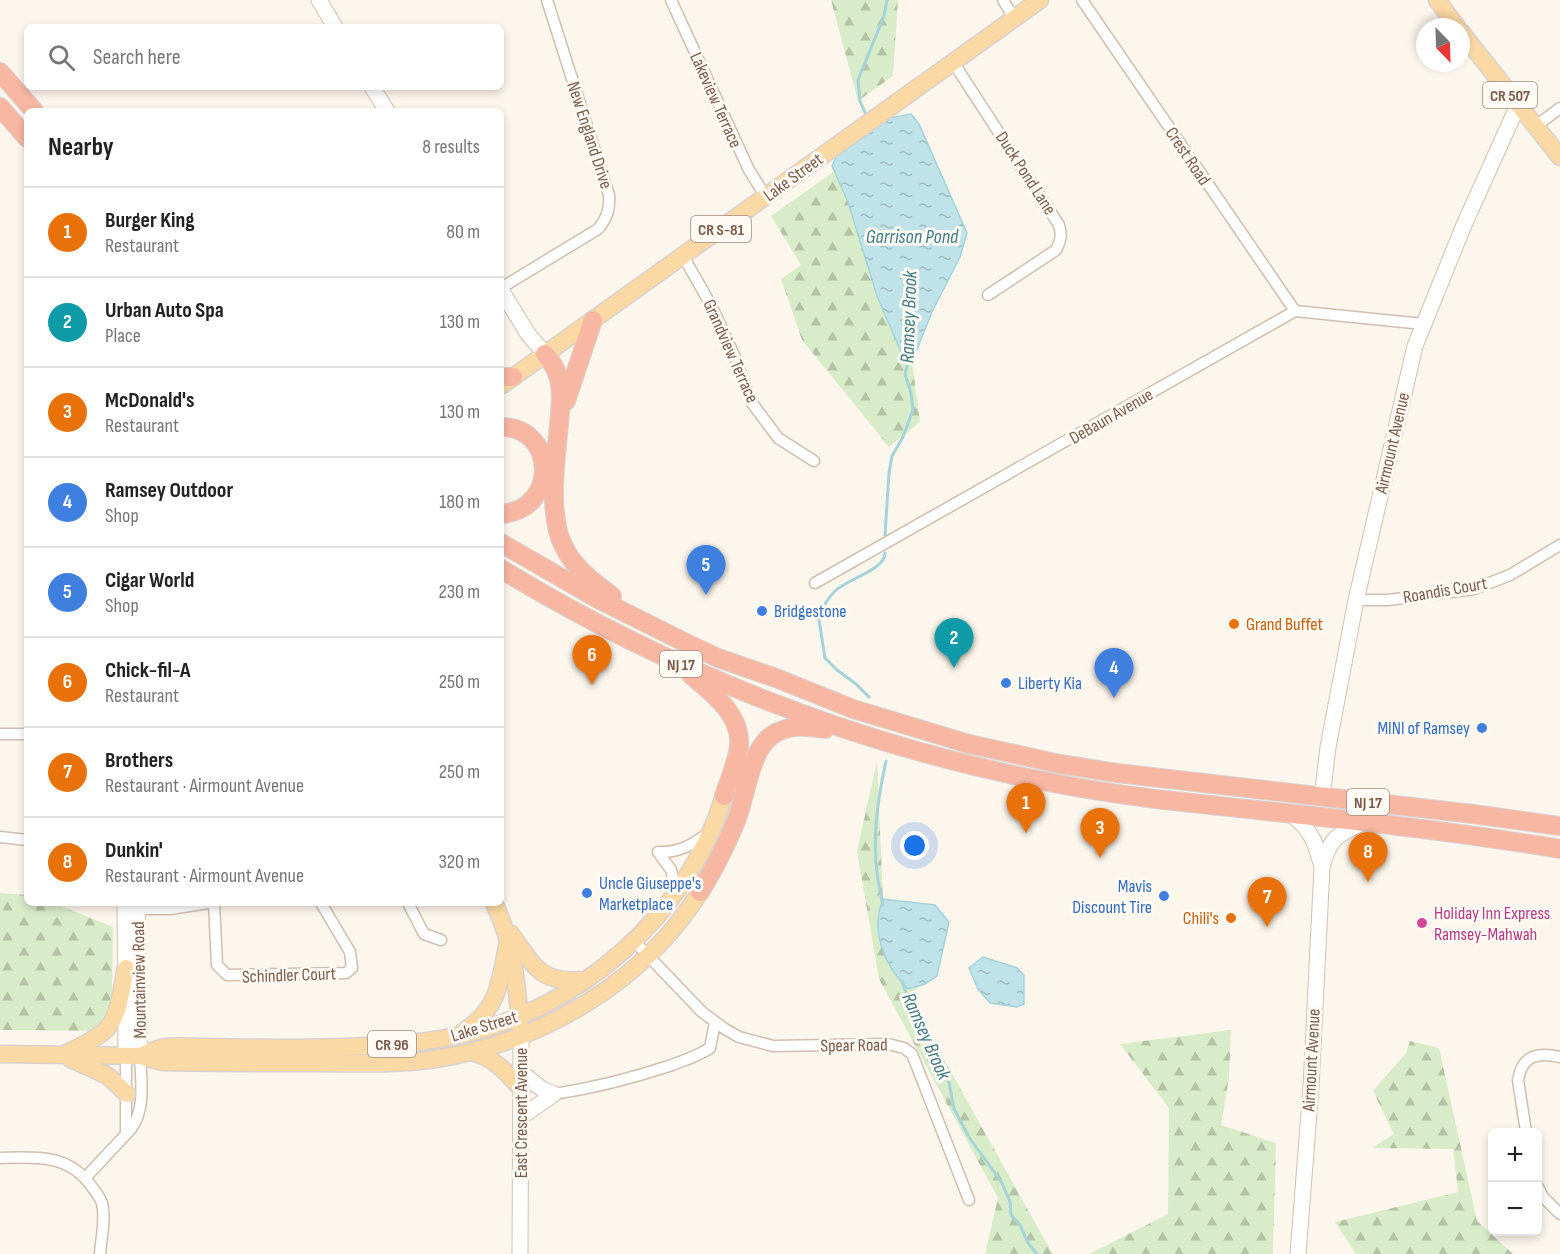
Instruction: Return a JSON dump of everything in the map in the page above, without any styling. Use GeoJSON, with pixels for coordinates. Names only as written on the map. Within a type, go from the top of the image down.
{"type":"FeatureCollection","features":[{"type":"Feature","properties":{"kind":"highway"},"geometry":{"type":"LineString","coordinates":[[0,72],[31,108]]}},
{"type":"Feature","properties":{"kind":"highway"},"geometry":{"type":"LineString","coordinates":[[0,107],[24,135]]}},
{"type":"Feature","properties":{"kind":"highway"},"geometry":{"type":"LineString","coordinates":[[560,417],[593,320]]}},
{"type":"Feature","properties":{"kind":"highway"},"geometry":{"type":"LineString","coordinates":[[545,354],[556,368],[561,382],[554,513],[560,539],[574,562],[589,578],[651,626]]}},
{"type":"Feature","properties":{"kind":"highway"},"geometry":{"type":"LineString","coordinates":[[504,427],[513,428],[532,439],[541,452],[544,472],[541,487],[532,502],[519,511],[504,514]]}},
{"type":"Feature","properties":{"kind":"highway","name":"NJ 17"},"geometry":{"type":"LineString","coordinates":[[504,545],[568,583],[718,658],[853,709],[969,744],[1060,764],[1117,773],[1560,826]]}},
{"type":"Feature","properties":{"kind":"highway","name":"NJ 17"},"geometry":{"type":"LineString","coordinates":[[504,571],[578,613],[676,662],[766,700],[871,737],[965,764],[1063,785],[1165,800],[1365,822],[1560,849]]}},
{"type":"Feature","properties":{"kind":"highway"},"geometry":{"type":"LineString","coordinates":[[676,662],[719,700],[736,726],[739,747],[724,796]]}},
{"type":"Feature","properties":{"kind":"highway"},"geometry":{"type":"LineString","coordinates":[[700,892],[733,829],[757,755],[766,739],[782,730],[802,727],[871,737]]}},
{"type":"Feature","properties":{"kind":"main road","name":"Lake Street"},"geometry":{"type":"LineString","coordinates":[[545,354],[1040,0]]}},
{"type":"Feature","properties":{"kind":"main road"},"geometry":{"type":"LineString","coordinates":[[1437,0],[1450,18]]}},
{"type":"Feature","properties":{"kind":"main road","name":"CR 507"},"geometry":{"type":"LineString","coordinates":[[1470,44],[1560,157]]}},
{"type":"Feature","properties":{"kind":"main road"},"geometry":{"type":"LineString","coordinates":[[505,380],[545,354]]}},
{"type":"Feature","properties":{"kind":"main road","name":"Lake Street"},"geometry":{"type":"LineString","coordinates":[[133,1056],[164,1047],[359,1046],[422,1041],[483,1029],[519,1016],[585,980],[634,941],[657,917],[695,864],[724,796]]}},
{"type":"Feature","properties":{"kind":"main road","name":"Lake Street"},"geometry":{"type":"LineString","coordinates":[[0,1054],[133,1056],[163,1062],[376,1063],[414,1061],[472,1052],[521,1036],[566,1015],[591,999],[647,955],[673,928],[700,892]]}},
{"type":"Feature","properties":{"kind":"main road","name":"East Crescent Avenue"},"geometry":{"type":"LineString","coordinates":[[495,906],[506,931],[516,974],[521,1036]]}},
{"type":"Feature","properties":{"kind":"main road"},"geometry":{"type":"LineString","coordinates":[[506,931],[547,977],[558,981],[585,980]]}},
{"type":"Feature","properties":{"kind":"main road"},"geometry":{"type":"LineString","coordinates":[[455,1036],[475,1023],[491,1005],[499,985],[506,931]]}},
{"type":"Feature","properties":{"kind":"main road"},"geometry":{"type":"LineString","coordinates":[[63,1055],[89,1042],[109,1026],[117,1008],[126,968]]}},
{"type":"Feature","properties":{"kind":"main road"},"geometry":{"type":"LineString","coordinates":[[472,1052],[486,1056],[522,1082]]}},
{"type":"Feature","properties":{"kind":"main road"},"geometry":{"type":"LineString","coordinates":[[63,1055],[108,1076],[127,1094]]}},
{"type":"Feature","properties":{"kind":"street"},"geometry":{"type":"LineString","coordinates":[[319,0],[333,24]]}},
{"type":"Feature","properties":{"kind":"street","name":"New England Drive"},"geometry":{"type":"LineString","coordinates":[[504,287],[598,229],[604,221],[610,204],[547,0]]}},
{"type":"Feature","properties":{"kind":"street","name":"Lakeview Terrace"},"geometry":{"type":"LineString","coordinates":[[671,0],[749,170],[765,197]]}},
{"type":"Feature","properties":{"kind":"street"},"geometry":{"type":"LineString","coordinates":[[1003,0],[1014,18]]}},
{"type":"Feature","properties":{"kind":"street","name":"Crest Road"},"geometry":{"type":"LineString","coordinates":[[1082,0],[1295,311]]}},
{"type":"Feature","properties":{"kind":"street","name":"Duck Pond Lane"},"geometry":{"type":"LineString","coordinates":[[953,62],[1059,225],[1061,233],[1061,240],[1056,249],[988,295]]}},
{"type":"Feature","properties":{"kind":"street"},"geometry":{"type":"LineString","coordinates":[[374,90],[385,108]]}},
{"type":"Feature","properties":{"kind":"street","name":"Airmount Avenue"},"geometry":{"type":"LineString","coordinates":[[1322,797],[1328,747],[1356,600],[1415,346],[1464,225],[1518,105]]}},
{"type":"Feature","properties":{"kind":"street"},"geometry":{"type":"LineString","coordinates":[[1536,126],[1560,108]]}},
{"type":"Feature","properties":{"kind":"street","name":"Grandview Terrace"},"geometry":{"type":"LineString","coordinates":[[683,256],[695,274],[731,348],[752,403],[778,438],[814,461]]}},
{"type":"Feature","properties":{"kind":"street"},"geometry":{"type":"LineString","coordinates":[[504,294],[528,334],[545,354]]}},
{"type":"Feature","properties":{"kind":"street"},"geometry":{"type":"LineString","coordinates":[[1295,311],[1423,324]]}},
{"type":"Feature","properties":{"kind":"street","name":"DeBaun Avenue"},"geometry":{"type":"LineString","coordinates":[[815,583],[1295,311]]}},
{"type":"Feature","properties":{"kind":"street","name":"Roandis Court"},"geometry":{"type":"LineString","coordinates":[[1356,600],[1388,600],[1474,589],[1510,575],[1560,544]]}},
{"type":"Feature","properties":{"kind":"street"},"geometry":{"type":"LineString","coordinates":[[0,734],[24,734]]}},
{"type":"Feature","properties":{"kind":"street","name":"Airmount Avenue"},"geometry":{"type":"LineString","coordinates":[[1291,814],[1308,828],[1322,867]]}},
{"type":"Feature","properties":{"kind":"street","name":"Airmount Avenue"},"geometry":{"type":"LineString","coordinates":[[1298,1254],[1311,1088],[1322,867],[1325,852],[1334,839],[1344,831],[1365,822]]}},
{"type":"Feature","properties":{"kind":"street"},"geometry":{"type":"LineString","coordinates":[[676,892],[671,870],[658,852],[672,852],[686,848],[710,832]]}},
{"type":"Feature","properties":{"kind":"street"},"geometry":{"type":"LineString","coordinates":[[0,837],[24,840]]}},
{"type":"Feature","properties":{"kind":"street"},"geometry":{"type":"LineString","coordinates":[[132,906],[170,909],[184,906]]}},
{"type":"Feature","properties":{"kind":"street","name":"Mountainview Road"},"geometry":{"type":"LineString","coordinates":[[132,906],[126,968],[133,1056]]}},
{"type":"Feature","properties":{"kind":"street","name":"Mountainview Road"},"geometry":{"type":"LineString","coordinates":[[132,906],[133,1056]]}},
{"type":"Feature","properties":{"kind":"street","name":"Schindler Court"},"geometry":{"type":"LineString","coordinates":[[214,906],[218,965],[226,975],[346,973],[352,968],[351,956],[323,906]]}},
{"type":"Feature","properties":{"kind":"street"},"geometry":{"type":"LineString","coordinates":[[410,906],[424,934],[441,940]]}},
{"type":"Feature","properties":{"kind":"street","name":"Spear Road"},"geometry":{"type":"LineString","coordinates":[[634,941],[702,1012],[739,1037],[765,1045],[888,1044],[904,1048],[912,1054],[969,1200]]}},
{"type":"Feature","properties":{"kind":"street"},"geometry":{"type":"LineString","coordinates":[[521,1117],[554,1094],[656,1070],[701,1054],[710,1048],[715,1022]]}},
{"type":"Feature","properties":{"kind":"street","name":"East Crescent Avenue"},"geometry":{"type":"LineString","coordinates":[[520,1254],[521,1036]]}},
{"type":"Feature","properties":{"kind":"street"},"geometry":{"type":"LineString","coordinates":[[1525,1128],[1518,1080],[1520,1071],[1525,1062],[1539,1054],[1546,1053],[1560,1057]]}},
{"type":"Feature","properties":{"kind":"street"},"geometry":{"type":"LineString","coordinates":[[126,1135],[127,1094],[133,1056]]}},
{"type":"Feature","properties":{"kind":"street"},"geometry":{"type":"LineString","coordinates":[[85,1178],[135,1124],[139,1113],[133,1056]]}},
{"type":"Feature","properties":{"kind":"street"},"geometry":{"type":"LineString","coordinates":[[522,1082],[534,1084],[554,1094]]}},
{"type":"Feature","properties":{"kind":"street"},"geometry":{"type":"LineString","coordinates":[[0,1158],[45,1158],[78,1170],[99,1197],[102,1205],[100,1254]]}},
{"type":"Feature","properties":{"kind":"street"},"geometry":{"type":"LineString","coordinates":[[1542,1195],[1560,1214]]}},
{"type":"Feature","properties":{"kind":"green space"},"geometry":{"type":"Polygon","coordinates":[[[831,0],[898,0],[893,76],[858,101],[831,0]]]}},
{"type":"Feature","properties":{"kind":"green space"},"geometry":{"type":"Polygon","coordinates":[[[901,124],[967,233],[960,257],[932,312],[912,362],[920,422],[889,447],[802,340],[781,279],[801,265],[771,216],[901,124]]]}},
{"type":"Feature","properties":{"kind":"green space"},"geometry":{"type":"Polygon","coordinates":[[[877,761],[883,899],[935,905],[949,922],[937,976],[908,995],[1052,1253],[1057,1254],[985,1254],[998,1198],[879,979],[857,851],[877,761]]]}},
{"type":"Feature","properties":{"kind":"green space"},"geometry":{"type":"Polygon","coordinates":[[[0,893],[24,895],[24,906],[60,906],[113,927],[112,1002],[95,1031],[0,1030],[0,893]]]}},
{"type":"Feature","properties":{"kind":"green space"},"geometry":{"type":"Polygon","coordinates":[[[1231,1030],[1229,1078],[1221,1125],[1276,1143],[1273,1254],[1089,1254],[1168,1214],[1169,1108],[1120,1044],[1231,1030]]]}},
{"type":"Feature","properties":{"kind":"green space"},"geometry":{"type":"Polygon","coordinates":[[[1410,1041],[1439,1048],[1477,1221],[1488,1231],[1488,1236],[1493,1236],[1513,1254],[1356,1254],[1335,1222],[1458,1192],[1453,1149],[1372,1148],[1394,1134],[1373,1091],[1406,1053],[1410,1041]]]}},
{"type":"Feature","properties":{"kind":"water","name":"Garrison Pond"},"geometry":{"type":"Polygon","coordinates":[[[911,114],[919,124],[967,233],[960,257],[932,312],[912,362],[902,354],[877,296],[848,202],[832,166],[836,157],[889,118],[911,114]]]}},
{"type":"Feature","properties":{"kind":"water"},"geometry":{"type":"Polygon","coordinates":[[[883,899],[935,905],[949,922],[937,976],[925,984],[908,989],[886,958],[878,923],[883,899]]]}},
{"type":"Feature","properties":{"kind":"water"},"geometry":{"type":"Polygon","coordinates":[[[983,957],[1017,968],[1024,975],[1024,1004],[1017,1007],[990,1003],[978,989],[969,968],[983,957]]]}},
{"type":"Feature","properties":{"kind":"waterway","name":"Ramsey Brook"},"geometry":{"type":"LineString","coordinates":[[867,117],[860,101],[858,80],[884,16],[887,0]]}},
{"type":"Feature","properties":{"kind":"waterway","name":"Ramsey Brook"},"geometry":{"type":"LineString","coordinates":[[885,535],[892,456],[903,437],[913,410],[905,374],[909,358]]}},
{"type":"Feature","properties":{"kind":"waterway","name":"Ramsey Brook"},"geometry":{"type":"LineString","coordinates":[[869,697],[825,658],[818,614],[835,591],[879,564],[885,553]]}},
{"type":"Feature","properties":{"kind":"waterway","name":"Ramsey Brook"},"geometry":{"type":"LineString","coordinates":[[883,905],[875,851],[879,798],[886,761]]}},
{"type":"Feature","properties":{"kind":"waterway","name":"Ramsey Brook"},"geometry":{"type":"LineString","coordinates":[[902,981],[914,1016],[927,1029],[933,1055],[946,1067],[954,1109],[969,1137],[1002,1183],[1010,1202],[1011,1215],[1020,1225],[1028,1243],[1037,1254]]}},
{"type":"Feature","properties":{"kind":"place","name":"Cigar World"},"geometry":{"type":"Point","coordinates":[706,595]}},
{"type":"Feature","properties":{"kind":"place","name":"Bridgestone"},"geometry":{"type":"Point","coordinates":[762,611]}},
{"type":"Feature","properties":{"kind":"place","name":"Grand Buffet"},"geometry":{"type":"Point","coordinates":[1234,624]}},
{"type":"Feature","properties":{"kind":"place","name":"Urban Auto Spa"},"geometry":{"type":"Point","coordinates":[954,668]}},
{"type":"Feature","properties":{"kind":"place","name":"Liberty Kia"},"geometry":{"type":"Point","coordinates":[1006,683]}},
{"type":"Feature","properties":{"kind":"place","name":"Chick-fil-A"},"geometry":{"type":"Point","coordinates":[592,685]}},
{"type":"Feature","properties":{"kind":"place","name":"Ramsey Outdoor"},"geometry":{"type":"Point","coordinates":[1114,698]}},
{"type":"Feature","properties":{"kind":"place","name":"MINI of Ramsey"},"geometry":{"type":"Point","coordinates":[1482,728]}},
{"type":"Feature","properties":{"kind":"place","name":"Burger King"},"geometry":{"type":"Point","coordinates":[1026,833]}},
{"type":"Feature","properties":{"kind":"place","name":"McDonald's"},"geometry":{"type":"Point","coordinates":[1100,858]}},
{"type":"Feature","properties":{"kind":"place","name":"Dunkin'"},"geometry":{"type":"Point","coordinates":[1368,882]}},
{"type":"Feature","properties":{"kind":"place","name":"Uncle Giuseppe's Marketplace"},"geometry":{"type":"Point","coordinates":[587,893]}},
{"type":"Feature","properties":{"kind":"place","name":"Mavis Discount Tire"},"geometry":{"type":"Point","coordinates":[1164,896]}},
{"type":"Feature","properties":{"kind":"place","name":"Chili's"},"geometry":{"type":"Point","coordinates":[1231,918]}},
{"type":"Feature","properties":{"kind":"place","name":"Holiday Inn Express Ramsey-Mahwah"},"geometry":{"type":"Point","coordinates":[1422,923]}},
{"type":"Feature","properties":{"kind":"place","name":"Brothers"},"geometry":{"type":"Point","coordinates":[1267,927]}}]}
